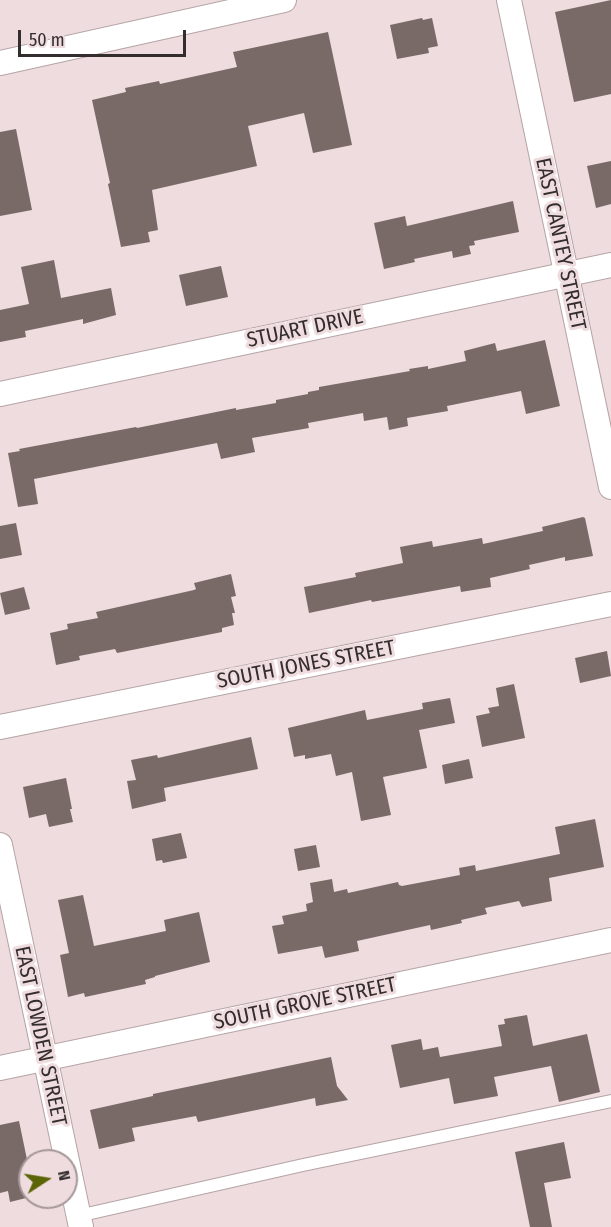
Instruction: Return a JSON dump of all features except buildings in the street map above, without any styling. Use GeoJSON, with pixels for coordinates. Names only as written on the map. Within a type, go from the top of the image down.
{"type":"FeatureCollection","features":[{"type":"Feature","properties":{"kind":"street"},"geometry":{"type":"LineString","coordinates":[[0,63],[285,0]]}},
{"type":"Feature","properties":{"kind":"street","name":"EAST CANTEY STREET"},"geometry":{"type":"LineString","coordinates":[[509,0],[611,487]]}},
{"type":"Feature","properties":{"kind":"street","name":"STUART DRIVE"},"geometry":{"type":"LineString","coordinates":[[0,394],[611,265]]}},
{"type":"Feature","properties":{"kind":"street","name":"SOUTH JONES STREET"},"geometry":{"type":"LineString","coordinates":[[0,727],[611,604]]}},
{"type":"Feature","properties":{"kind":"street","name":"EAST LOWDEN STREET"},"geometry":{"type":"LineString","coordinates":[[0,845],[6,904],[45,1059],[80,1221]]}},
{"type":"Feature","properties":{"kind":"street","name":"SOUTH GROVE STREET"},"geometry":{"type":"LineString","coordinates":[[0,1068],[611,939]]}},
{"type":"Feature","properties":{"kind":"lane"},"geometry":{"type":"LineString","coordinates":[[80,1221],[303,1165],[611,1101]]}}]}
